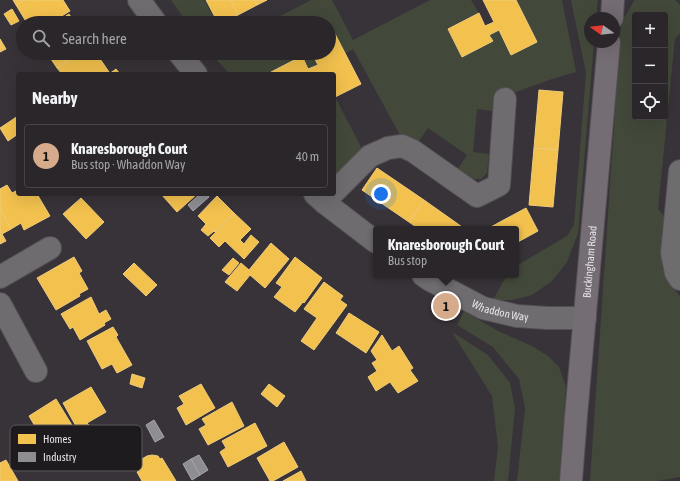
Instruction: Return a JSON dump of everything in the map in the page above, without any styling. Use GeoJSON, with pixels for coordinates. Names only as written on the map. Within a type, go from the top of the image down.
{"type":"FeatureCollection","features":[{"type":"Feature","properties":{"kind":"main road"},"geometry":{"type":"LineString","coordinates":[[612,12],[613,0]]}},
{"type":"Feature","properties":{"kind":"main road","name":"Buckingham Road"},"geometry":{"type":"LineString","coordinates":[[571,481],[608,48]]}},
{"type":"Feature","properties":{"kind":"street"},"geometry":{"type":"LineString","coordinates":[[139,0],[151,16]]}},
{"type":"Feature","properties":{"kind":"street"},"geometry":{"type":"LineString","coordinates":[[185,60],[194,72]]}},
{"type":"Feature","properties":{"kind":"street"},"geometry":{"type":"LineString","coordinates":[[336,189],[370,156],[388,148],[402,146],[413,151],[477,196],[499,185],[505,99]]}},
{"type":"Feature","properties":{"kind":"street"},"geometry":{"type":"LineString","coordinates":[[680,171],[672,253],[676,273],[680,279]]}},
{"type":"Feature","properties":{"kind":"street"},"geometry":{"type":"LineString","coordinates":[[327,196],[373,239]]}},
{"type":"Feature","properties":{"kind":"street"},"geometry":{"type":"LineString","coordinates":[[0,277],[50,248]]}},
{"type":"Feature","properties":{"kind":"street","name":"Whaddon Way"},"geometry":{"type":"LineString","coordinates":[[428,278],[483,308],[517,316],[585,318]]}},
{"type":"Feature","properties":{"kind":"street"},"geometry":{"type":"LineString","coordinates":[[0,304],[36,371]]}},
{"type":"Feature","properties":{"kind":"green space"},"geometry":{"type":"Polygon","coordinates":[[[171,0],[204,0],[213,16],[182,16],[171,0]]]}},
{"type":"Feature","properties":{"kind":"green space"},"geometry":{"type":"Polygon","coordinates":[[[311,0],[332,0],[353,40],[430,0],[471,0],[479,13],[448,29],[462,57],[492,41],[489,35],[499,30],[511,55],[537,42],[516,0],[562,0],[576,72],[494,100],[492,111],[477,109],[473,152],[489,154],[487,173],[481,179],[471,179],[458,169],[467,155],[428,128],[419,141],[400,135],[353,49],[345,54],[336,37],[336,16],[280,16],[311,0]]]}},
{"type":"Feature","properties":{"kind":"green space"},"geometry":{"type":"Polygon","coordinates":[[[571,0],[598,0],[597,12],[584,12],[584,48],[593,48],[578,233],[567,262],[552,281],[532,295],[512,300],[493,300],[505,278],[519,278],[519,264],[567,236],[574,225],[586,73],[571,0]]]}},
{"type":"Feature","properties":{"kind":"green space"},"geometry":{"type":"Polygon","coordinates":[[[635,0],[675,0],[680,5],[680,33],[675,38],[668,108],[668,12],[632,12],[632,120],[667,120],[658,209],[666,219],[662,267],[673,288],[680,296],[680,477],[657,481],[590,481],[621,23],[635,0]]]}},
{"type":"Feature","properties":{"kind":"green space"},"geometry":{"type":"Polygon","coordinates":[[[217,60],[294,60],[271,72],[228,72],[217,60]]]}},
{"type":"Feature","properties":{"kind":"green space"},"geometry":{"type":"Polygon","coordinates":[[[303,60],[316,60],[318,65],[308,69],[303,60]]]}},
{"type":"Feature","properties":{"kind":"green space"},"geometry":{"type":"Polygon","coordinates":[[[336,99],[362,149],[336,175],[336,99]]]}},
{"type":"Feature","properties":{"kind":"green space"},"geometry":{"type":"Polygon","coordinates":[[[464,311],[498,331],[532,346],[548,356],[559,367],[566,387],[559,481],[517,481],[525,408],[519,379],[493,347],[457,325],[464,311]]]}},
{"type":"Feature","properties":{"kind":"green space"},"geometry":{"type":"Polygon","coordinates":[[[452,332],[488,355],[510,383],[515,408],[508,481],[494,481],[498,447],[492,396],[452,332]]]}},
{"type":"Feature","properties":{"kind":"building: Homes"},"geometry":{"type":"Polygon","coordinates":[[[13,0],[25,0],[16,5],[13,0]]]}},
{"type":"Feature","properties":{"kind":"building: Homes"},"geometry":{"type":"Polygon","coordinates":[[[25,0],[63,0],[70,11],[62,16],[23,16],[16,5],[25,0]]]}},
{"type":"Feature","properties":{"kind":"building: Homes"},"geometry":{"type":"Polygon","coordinates":[[[206,0],[231,0],[238,15],[236,16],[214,16],[206,0]]]}},
{"type":"Feature","properties":{"kind":"building: Homes"},"geometry":{"type":"Polygon","coordinates":[[[231,0],[255,0],[257,5],[238,15],[231,0]]]}},
{"type":"Feature","properties":{"kind":"building: Homes"},"geometry":{"type":"Polygon","coordinates":[[[255,0],[267,0],[257,5],[255,0]]]}},
{"type":"Feature","properties":{"kind":"building: Homes"},"geometry":{"type":"Polygon","coordinates":[[[483,0],[516,0],[537,42],[511,55],[499,30],[489,35],[493,41],[462,57],[448,29],[479,13],[485,26],[494,22],[483,0]]]}},
{"type":"Feature","properties":{"kind":"building: Homes"},"geometry":{"type":"Polygon","coordinates":[[[12,9],[16,16],[16,22],[11,25],[4,14],[12,9]]]}},
{"type":"Feature","properties":{"kind":"building: Homes"},"geometry":{"type":"Polygon","coordinates":[[[336,36],[361,84],[336,96],[336,72],[271,72],[294,60],[304,60],[308,69],[318,65],[316,60],[336,60],[336,36]]]}},
{"type":"Feature","properties":{"kind":"building: Homes"},"geometry":{"type":"Polygon","coordinates":[[[0,39],[6,49],[0,52],[0,39]]]}},
{"type":"Feature","properties":{"kind":"building: Homes"},"geometry":{"type":"Polygon","coordinates":[[[52,60],[69,60],[57,68],[52,60]]]}},
{"type":"Feature","properties":{"kind":"building: Homes"},"geometry":{"type":"Polygon","coordinates":[[[69,60],[101,60],[109,72],[60,72],[57,68],[69,60]]]}},
{"type":"Feature","properties":{"kind":"building: Homes"},"geometry":{"type":"Polygon","coordinates":[[[539,90],[563,92],[558,150],[534,148],[539,90]]]}},
{"type":"Feature","properties":{"kind":"building: Homes"},"geometry":{"type":"Polygon","coordinates":[[[16,117],[16,135],[8,141],[0,128],[16,117]]]}},
{"type":"Feature","properties":{"kind":"building: Homes"},"geometry":{"type":"Polygon","coordinates":[[[534,148],[558,150],[553,207],[529,205],[534,148]]]}},
{"type":"Feature","properties":{"kind":"building: Homes"},"geometry":{"type":"Polygon","coordinates":[[[377,168],[424,200],[409,222],[362,190],[377,168]]]}},
{"type":"Feature","properties":{"kind":"building: Homes"},"geometry":{"type":"Polygon","coordinates":[[[7,185],[12,193],[16,191],[16,196],[38,196],[50,216],[24,230],[21,223],[11,229],[0,209],[0,189],[7,185]]]}},
{"type":"Feature","properties":{"kind":"building: Homes"},"geometry":{"type":"Polygon","coordinates":[[[163,196],[195,196],[177,212],[163,196]]]}},
{"type":"Feature","properties":{"kind":"building: Homes"},"geometry":{"type":"Polygon","coordinates":[[[217,196],[234,213],[215,232],[214,231],[208,236],[201,230],[206,224],[198,216],[217,196]]]}},
{"type":"Feature","properties":{"kind":"building: Homes"},"geometry":{"type":"Polygon","coordinates":[[[81,198],[104,222],[86,239],[63,214],[81,198]]]}},
{"type":"Feature","properties":{"kind":"building: Homes"},"geometry":{"type":"Polygon","coordinates":[[[424,200],[461,226],[415,226],[409,222],[424,200]]]}},
{"type":"Feature","properties":{"kind":"building: Homes"},"geometry":{"type":"Polygon","coordinates":[[[526,208],[538,231],[519,241],[519,226],[493,226],[526,208]]]}},
{"type":"Feature","properties":{"kind":"building: Homes"},"geometry":{"type":"Polygon","coordinates":[[[0,209],[11,229],[2,234],[6,241],[0,244],[0,209]]]}},
{"type":"Feature","properties":{"kind":"building: Homes"},"geometry":{"type":"Polygon","coordinates":[[[234,213],[251,229],[240,240],[244,244],[251,235],[259,242],[244,259],[225,241],[219,247],[210,238],[234,213]]]}},
{"type":"Feature","properties":{"kind":"building: Homes"},"geometry":{"type":"Polygon","coordinates":[[[271,243],[289,259],[265,288],[250,275],[237,291],[225,282],[241,263],[249,270],[271,243]]]}},
{"type":"Feature","properties":{"kind":"building: Homes"},"geometry":{"type":"Polygon","coordinates":[[[74,257],[82,271],[79,273],[88,289],[79,294],[80,296],[56,310],[37,278],[74,257]]]}},
{"type":"Feature","properties":{"kind":"building: Homes"},"geometry":{"type":"Polygon","coordinates":[[[295,257],[322,278],[304,303],[303,302],[295,312],[274,297],[282,287],[276,283],[295,257]]]}},
{"type":"Feature","properties":{"kind":"building: Homes"},"geometry":{"type":"Polygon","coordinates":[[[233,258],[239,263],[229,275],[222,270],[233,258]]]}},
{"type":"Feature","properties":{"kind":"building: Homes"},"geometry":{"type":"Polygon","coordinates":[[[134,263],[157,285],[146,296],[123,274],[134,263]]]}},
{"type":"Feature","properties":{"kind":"building: Homes"},"geometry":{"type":"Polygon","coordinates":[[[324,282],[343,296],[340,300],[347,305],[314,350],[301,341],[317,318],[304,309],[324,282]]]}},
{"type":"Feature","properties":{"kind":"building: Homes"},"geometry":{"type":"Polygon","coordinates":[[[91,297],[99,314],[106,310],[111,319],[104,323],[105,325],[80,340],[73,327],[70,329],[61,314],[91,297]]]}},
{"type":"Feature","properties":{"kind":"building: Homes"},"geometry":{"type":"Polygon","coordinates":[[[349,313],[379,332],[366,353],[336,333],[349,313]]]}},
{"type":"Feature","properties":{"kind":"building: Homes"},"geometry":{"type":"Polygon","coordinates":[[[113,327],[118,335],[116,337],[132,365],[117,373],[112,364],[102,369],[87,341],[113,327]]]}},
{"type":"Feature","properties":{"kind":"building: Homes"},"geometry":{"type":"Polygon","coordinates":[[[382,335],[392,351],[399,346],[413,368],[410,370],[418,381],[398,393],[390,382],[376,391],[368,377],[377,371],[372,363],[377,360],[371,351],[382,335]]]}},
{"type":"Feature","properties":{"kind":"building: Homes"},"geometry":{"type":"Polygon","coordinates":[[[132,374],[145,378],[142,388],[130,384],[132,374]]]}},
{"type":"Feature","properties":{"kind":"building: Homes"},"geometry":{"type":"Polygon","coordinates":[[[201,384],[215,408],[186,425],[177,408],[184,404],[179,396],[201,384]]]}},
{"type":"Feature","properties":{"kind":"building: Homes"},"geometry":{"type":"Polygon","coordinates":[[[269,384],[285,396],[277,407],[261,394],[269,384]]]}},
{"type":"Feature","properties":{"kind":"building: Homes"},"geometry":{"type":"Polygon","coordinates":[[[91,387],[106,412],[87,423],[89,425],[75,425],[63,403],[91,387]]]}},
{"type":"Feature","properties":{"kind":"building: Homes"},"geometry":{"type":"Polygon","coordinates":[[[56,399],[72,425],[34,425],[29,416],[56,399]]]}},
{"type":"Feature","properties":{"kind":"building: Homes"},"geometry":{"type":"Polygon","coordinates":[[[232,402],[244,426],[208,445],[199,429],[206,425],[202,419],[232,402]]]}},
{"type":"Feature","properties":{"kind":"building: Homes"},"geometry":{"type":"Polygon","coordinates":[[[255,423],[267,446],[228,467],[220,452],[226,448],[222,441],[255,423]]]}},
{"type":"Feature","properties":{"kind":"building: Homes"},"geometry":{"type":"Polygon","coordinates":[[[284,442],[298,467],[273,481],[270,481],[257,458],[284,442]]]}},
{"type":"Feature","properties":{"kind":"building: Homes"},"geometry":{"type":"Polygon","coordinates":[[[152,455],[158,456],[160,459],[162,458],[176,481],[142,481],[137,472],[142,471],[142,459],[152,455]]]}},
{"type":"Feature","properties":{"kind":"building: Homes"},"geometry":{"type":"Polygon","coordinates":[[[6,460],[10,467],[10,471],[12,471],[18,481],[0,481],[0,463],[6,460]]]}},
{"type":"Feature","properties":{"kind":"building: Homes"},"geometry":{"type":"Polygon","coordinates":[[[301,471],[306,481],[283,481],[301,471]]]}},
{"type":"Feature","properties":{"kind":"building: Industry"},"geometry":{"type":"Polygon","coordinates":[[[198,196],[209,197],[193,211],[188,205],[198,196]]]}},
{"type":"Feature","properties":{"kind":"building: Industry"},"geometry":{"type":"Polygon","coordinates":[[[154,420],[164,437],[155,442],[146,425],[154,420]]]}},
{"type":"Feature","properties":{"kind":"building: Industry"},"geometry":{"type":"Polygon","coordinates":[[[199,455],[208,470],[200,475],[191,459],[199,455]]]}},
{"type":"Feature","properties":{"kind":"building: Industry"},"geometry":{"type":"Polygon","coordinates":[[[191,459],[200,475],[192,480],[183,464],[191,459]]]}},
{"type":"Feature","properties":{"kind":"place","name":"Knaresborough Court"},"geometry":{"type":"Point","coordinates":[446,306]}}]}
